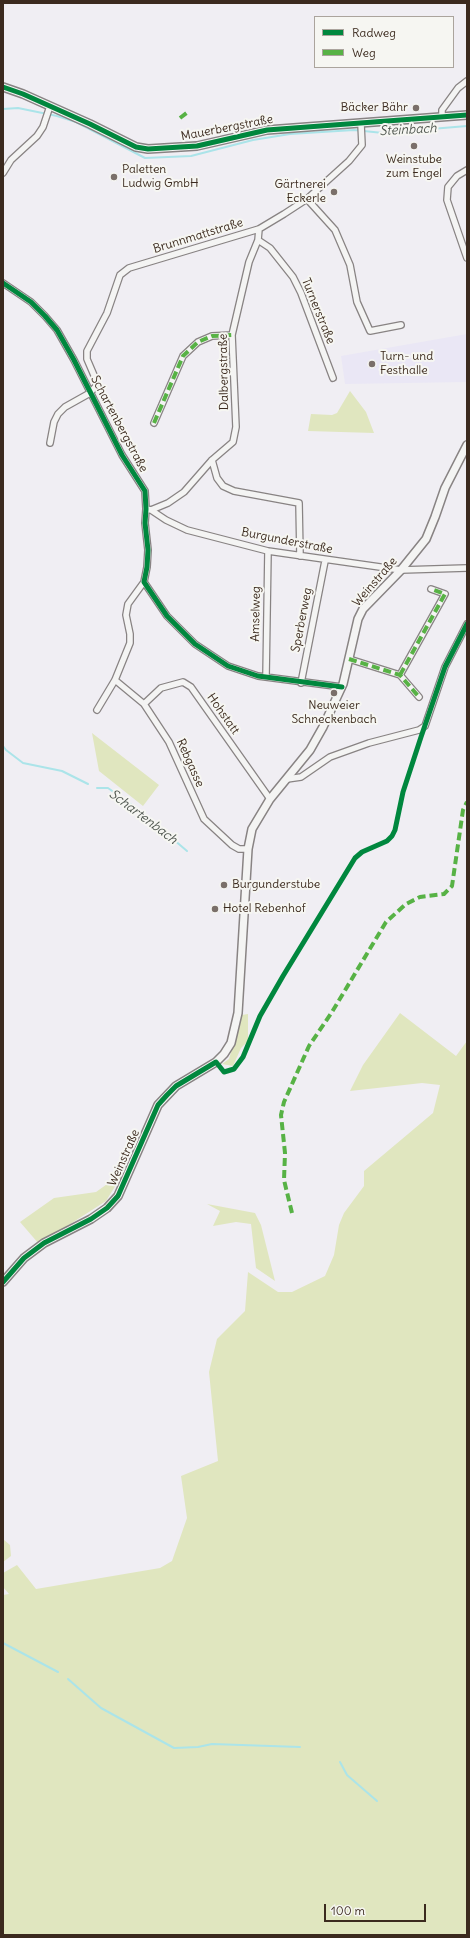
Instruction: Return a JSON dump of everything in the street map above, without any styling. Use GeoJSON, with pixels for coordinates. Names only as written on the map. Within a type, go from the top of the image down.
{"type":"FeatureCollection","features":[{"type":"Feature","properties":{"kind":"main road","name":"Mauerbergstraße"},"geometry":{"type":"LineString","coordinates":[[3,87],[50,106],[136,147],[148,149],[197,146],[267,130],[467,115]]}},
{"type":"Feature","properties":{"kind":"main road","name":"Weinstraße"},"geometry":{"type":"LineString","coordinates":[[3,1282],[24,1258],[44,1243],[91,1219],[107,1208],[121,1190],[158,1106],[176,1086],[216,1062],[224,1054],[231,1043],[238,1013],[248,849],[252,829],[270,799],[310,750],[342,687],[358,619],[363,609],[401,570],[426,539],[445,488],[467,445]]}},
{"type":"Feature","properties":{"kind":"street"},"geometry":{"type":"LineString","coordinates":[[442,117],[442,110],[467,80]]}},
{"type":"Feature","properties":{"kind":"street"},"geometry":{"type":"LineString","coordinates":[[3,172],[11,160],[37,136],[43,127],[50,106]]}},
{"type":"Feature","properties":{"kind":"street","name":"Brunnmattstraße"},"geometry":{"type":"LineString","coordinates":[[90,393],[96,386],[96,380],[87,359],[87,350],[107,313],[120,275],[129,268],[258,229],[307,199],[349,161],[362,145],[361,124]]}},
{"type":"Feature","properties":{"kind":"street"},"geometry":{"type":"LineString","coordinates":[[467,170],[457,176],[448,188],[447,200],[467,258]]}},
{"type":"Feature","properties":{"kind":"street"},"geometry":{"type":"LineString","coordinates":[[307,199],[335,230],[350,265],[357,302],[370,331],[402,325]]}},
{"type":"Feature","properties":{"kind":"street","name":"Dalbergstraße"},"geometry":{"type":"LineString","coordinates":[[149,509],[168,503],[184,492],[212,460],[233,442],[236,426],[232,335],[249,262],[258,240],[258,229]]}},
{"type":"Feature","properties":{"kind":"street","name":"Turnerstraße"},"geometry":{"type":"LineString","coordinates":[[258,240],[270,248],[293,277],[301,293],[333,378]]}},
{"type":"Feature","properties":{"kind":"street","name":"Schartenbergstraße"},"geometry":{"type":"LineString","coordinates":[[3,283],[31,302],[57,330],[74,360],[122,455],[145,491],[149,509],[144,524],[148,550],[144,582],[128,604],[126,614],[130,634],[130,643],[115,680],[97,710]]}},
{"type":"Feature","properties":{"kind":"street"},"geometry":{"type":"LineString","coordinates":[[154,423],[184,356],[198,342],[212,336],[232,335]]}},
{"type":"Feature","properties":{"kind":"street","name":"Schartenbergstraße"},"geometry":{"type":"LineString","coordinates":[[50,443],[54,422],[58,414],[65,407],[90,393]]}},
{"type":"Feature","properties":{"kind":"street"},"geometry":{"type":"LineString","coordinates":[[212,460],[217,478],[224,486],[234,491],[299,503],[300,556]]}},
{"type":"Feature","properties":{"kind":"street","name":"Burgunderstraße"},"geometry":{"type":"LineString","coordinates":[[149,509],[166,520],[187,530],[268,551],[401,570],[467,568]]}},
{"type":"Feature","properties":{"kind":"street","name":"Amselweg"},"geometry":{"type":"LineString","coordinates":[[266,677],[268,551]]}},
{"type":"Feature","properties":{"kind":"street","name":"Sperberweg"},"geometry":{"type":"LineString","coordinates":[[301,683],[325,560]]}},
{"type":"Feature","properties":{"kind":"street"},"geometry":{"type":"LineString","coordinates":[[144,582],[167,616],[195,644],[228,666],[258,676],[301,683],[342,687]]}},
{"type":"Feature","properties":{"kind":"street"},"geometry":{"type":"LineString","coordinates":[[400,675],[445,594],[431,589]]}},
{"type":"Feature","properties":{"kind":"street"},"geometry":{"type":"LineString","coordinates":[[287,779],[301,777],[337,755],[369,743],[419,730],[425,726],[445,667],[467,624]]}},
{"type":"Feature","properties":{"kind":"street"},"geometry":{"type":"LineString","coordinates":[[349,659],[400,675],[419,697]]}},
{"type":"Feature","properties":{"kind":"street","name":"Rebgasse"},"geometry":{"type":"LineString","coordinates":[[115,680],[144,704],[170,742],[204,819],[232,845],[239,849],[248,849]]}},
{"type":"Feature","properties":{"kind":"street","name":"Hohstatt"},"geometry":{"type":"LineString","coordinates":[[144,704],[161,688],[183,682],[190,687],[270,799]]}},
{"type":"Feature","properties":{"kind":"shaded area"},"geometry":{"type":"Polygon","coordinates":[[[467,334],[467,382],[345,384],[341,356],[467,334]]]}},
{"type":"Feature","properties":{"kind":"green space"},"geometry":{"type":"Polygon","coordinates":[[[350,391],[366,412],[374,433],[308,431],[311,414],[332,415],[337,413],[350,391]]]}},
{"type":"Feature","properties":{"kind":"green space"},"geometry":{"type":"Polygon","coordinates":[[[92,733],[159,785],[143,806],[99,771],[92,733]]]}},
{"type":"Feature","properties":{"kind":"green space"},"geometry":{"type":"Polygon","coordinates":[[[400,1013],[456,1056],[467,1041],[467,1935],[3,1935],[3,1595],[9,1594],[3,1587],[3,1573],[17,1565],[36,1589],[160,1568],[172,1561],[187,1518],[181,1476],[218,1461],[209,1372],[217,1339],[245,1311],[248,1272],[278,1292],[292,1292],[325,1276],[334,1255],[339,1225],[344,1213],[364,1186],[364,1171],[433,1113],[440,1085],[422,1083],[350,1091],[363,1065],[400,1013]]]}},
{"type":"Feature","properties":{"kind":"green space"},"geometry":{"type":"Polygon","coordinates":[[[248,1014],[248,1041],[241,1048],[233,1066],[222,1064],[229,1059],[242,1015],[248,1014]]]}},
{"type":"Feature","properties":{"kind":"green space"},"geometry":{"type":"Polygon","coordinates":[[[124,1172],[106,1201],[39,1244],[20,1222],[54,1198],[96,1192],[124,1172]]]}},
{"type":"Feature","properties":{"kind":"green space"},"geometry":{"type":"Polygon","coordinates":[[[207,1204],[255,1213],[261,1225],[275,1281],[256,1268],[251,1224],[236,1222],[213,1226],[220,1211],[207,1204]]]}},
{"type":"Feature","properties":{"kind":"green space"},"geometry":{"type":"Polygon","coordinates":[[[3,1539],[10,1545],[11,1556],[3,1562],[3,1539]]]}},
{"type":"Feature","properties":{"kind":"waterway","name":"Steinbach"},"geometry":{"type":"LineString","coordinates":[[3,109],[18,108],[57,116],[76,122],[145,158],[191,156],[253,140],[290,134],[354,130],[383,133],[467,126]]}},
{"type":"Feature","properties":{"kind":"waterway","name":"Schartenbach"},"geometry":{"type":"LineString","coordinates":[[3,746],[23,763],[62,771],[88,784]]}},
{"type":"Feature","properties":{"kind":"waterway","name":"Schartenbach"},"geometry":{"type":"LineString","coordinates":[[97,788],[108,788],[139,810],[187,851]]}},
{"type":"Feature","properties":{"kind":"waterway"},"geometry":{"type":"LineString","coordinates":[[3,1643],[58,1672]]}},
{"type":"Feature","properties":{"kind":"waterway"},"geometry":{"type":"LineString","coordinates":[[68,1679],[101,1708],[174,1748],[198,1747],[212,1744],[300,1747]]}},
{"type":"Feature","properties":{"kind":"waterway"},"geometry":{"type":"LineString","coordinates":[[340,1762],[347,1775],[377,1801]]}},
{"type":"Feature","properties":{"kind":"marked path"},"geometry":{"type":"LineString","coordinates":[[180,118],[188,112]]}},
{"type":"Feature","properties":{"kind":"marked path"},"geometry":{"type":"LineString","coordinates":[[154,423],[183,356],[198,342],[212,336],[232,335]]}},
{"type":"Feature","properties":{"kind":"marked path"},"geometry":{"type":"LineString","coordinates":[[400,675],[445,594],[431,589]]}},
{"type":"Feature","properties":{"kind":"marked path"},"geometry":{"type":"LineString","coordinates":[[349,659],[400,675],[419,697]]}},
{"type":"Feature","properties":{"kind":"marked path"},"geometry":{"type":"LineString","coordinates":[[292,1213],[284,1180],[285,1153],[281,1115],[284,1102],[309,1046],[332,1012],[386,922],[406,904],[420,897],[444,894],[452,886],[463,810],[467,802]]}},
{"type":"Feature","properties":{"kind":"cycle path"},"geometry":{"type":"LineString","coordinates":[[3,87],[23,94],[90,124],[136,147],[148,149],[197,146],[267,130],[467,115]]}},
{"type":"Feature","properties":{"kind":"cycle path"},"geometry":{"type":"LineString","coordinates":[[3,283],[31,302],[57,330],[74,360],[122,455],[145,491],[145,523],[148,550],[144,582],[167,616],[195,644],[228,666],[258,676],[342,687]]}},
{"type":"Feature","properties":{"kind":"cycle path"},"geometry":{"type":"LineString","coordinates":[[3,1282],[24,1258],[44,1243],[91,1219],[107,1208],[118,1196],[158,1105],[176,1086],[216,1062],[224,1072],[234,1069],[243,1057],[260,1016],[355,858],[362,852],[387,841],[392,836],[395,830],[403,792],[445,667],[467,624]]}},
{"type":"Feature","properties":{"kind":"place","name":"Bäcker Bähr"},"geometry":{"type":"Point","coordinates":[416,108]}},
{"type":"Feature","properties":{"kind":"place","name":"Weinstube zum Engel"},"geometry":{"type":"Point","coordinates":[414,146]}},
{"type":"Feature","properties":{"kind":"place","name":"Paletten Ludwig GmbH"},"geometry":{"type":"Point","coordinates":[114,177]}},
{"type":"Feature","properties":{"kind":"place","name":"Gärtnerei Eckerle"},"geometry":{"type":"Point","coordinates":[334,192]}},
{"type":"Feature","properties":{"kind":"place","name":"Turn- und Festhalle"},"geometry":{"type":"Point","coordinates":[372,364]}},
{"type":"Feature","properties":{"kind":"place","name":"Neuweier Schneckenbach"},"geometry":{"type":"Point","coordinates":[334,693]}},
{"type":"Feature","properties":{"kind":"place","name":"Burgunderstube"},"geometry":{"type":"Point","coordinates":[224,885]}},
{"type":"Feature","properties":{"kind":"place","name":"Hotel Rebenhof"},"geometry":{"type":"Point","coordinates":[215,909]}}]}
